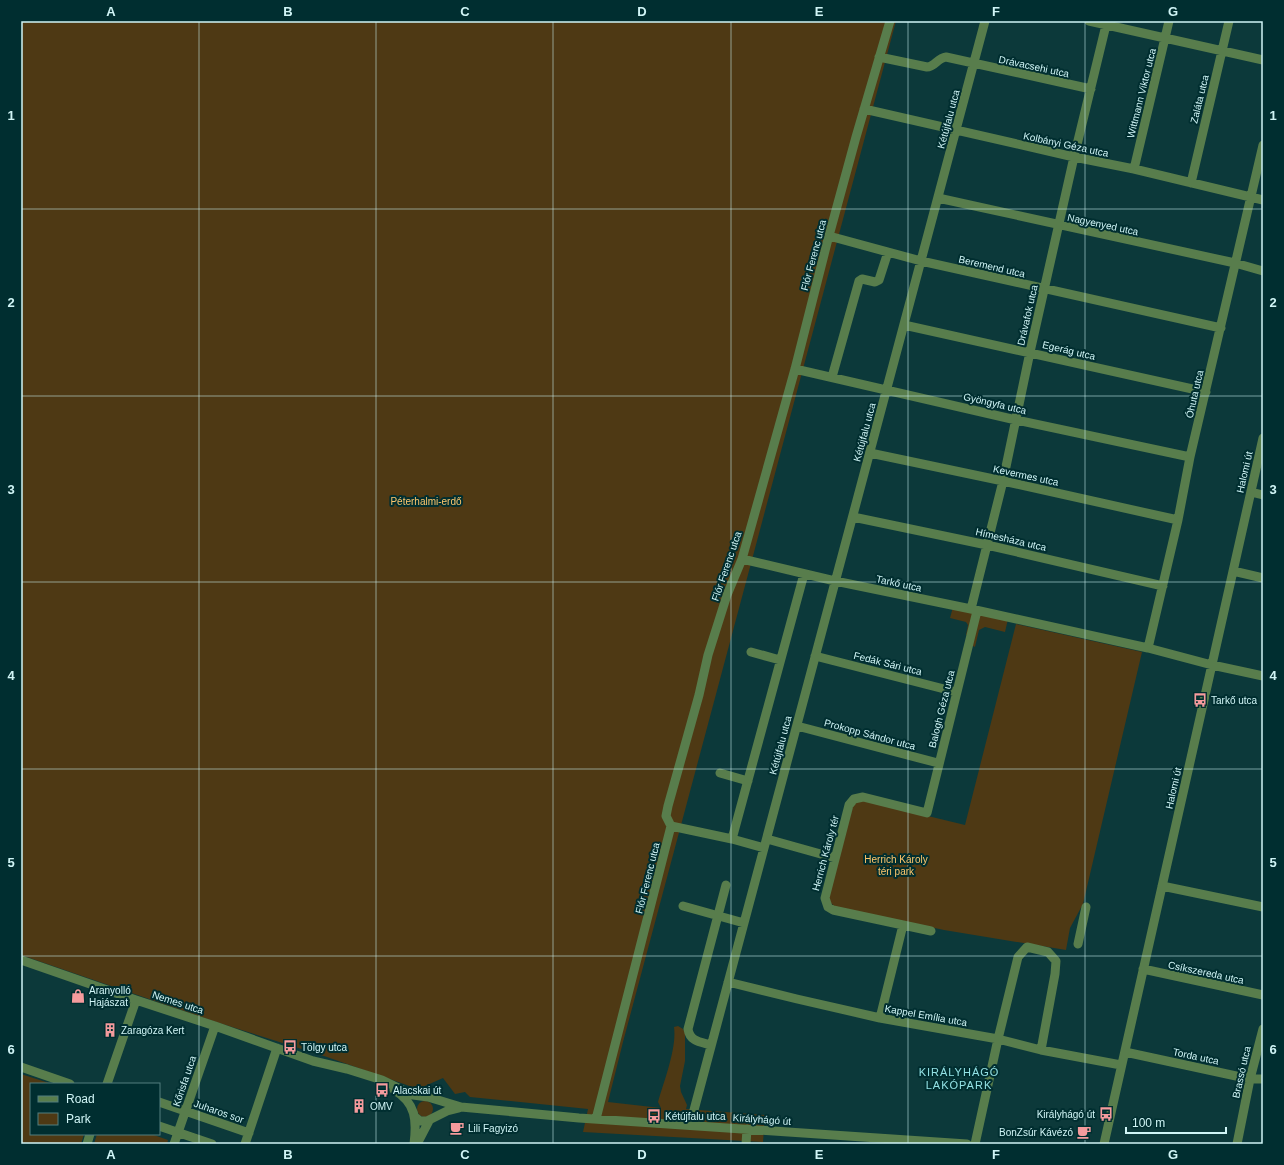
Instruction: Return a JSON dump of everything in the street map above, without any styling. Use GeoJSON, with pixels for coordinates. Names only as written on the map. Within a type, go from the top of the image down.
{"type":"FeatureCollection","features":[{"type":"Feature","properties":{"kind":"street","name":"Flór Ferenc utca"},"geometry":{"type":"LineString","coordinates":[[596,1119],[671,826],[666,816],[668,806],[699,695],[708,655],[727,595],[742,559],[795,369],[829,236],[890,21]]}},
{"type":"Feature","properties":{"kind":"street","name":"Kétújfalu utca"},"geometry":{"type":"LineString","coordinates":[[690,1125],[985,21]]}},
{"type":"Feature","properties":{"kind":"street"},"geometry":{"type":"LineString","coordinates":[[1089,21],[1107,23],[1263,60]]}},
{"type":"Feature","properties":{"kind":"street","name":"Wittmann Viktor utca"},"geometry":{"type":"LineString","coordinates":[[1134,169],[1169,21]]}},
{"type":"Feature","properties":{"kind":"street","name":"Zaláta utca"},"geometry":{"type":"LineString","coordinates":[[1191,183],[1229,21]]}},
{"type":"Feature","properties":{"kind":"street","name":"Drávafok utca"},"geometry":{"type":"LineString","coordinates":[[974,610],[987,545],[1003,481],[1030,352],[1074,157],[1107,23]]}},
{"type":"Feature","properties":{"kind":"street","name":"Drávacsehi utca"},"geometry":{"type":"LineString","coordinates":[[879,56],[926,68],[933,66],[938,59],[943,57],[1090,89]]}},
{"type":"Feature","properties":{"kind":"street","name":"Kolbányi Géza utca"},"geometry":{"type":"LineString","coordinates":[[864,109],[956,131],[1134,169],[1263,200]]}},
{"type":"Feature","properties":{"kind":"street","name":"Óhuta utca"},"geometry":{"type":"LineString","coordinates":[[1148,648],[1178,520],[1190,457],[1252,198],[1263,145]]}},
{"type":"Feature","properties":{"kind":"street","name":"Nagyenyed utca"},"geometry":{"type":"LineString","coordinates":[[938,198],[1263,271]]}},
{"type":"Feature","properties":{"kind":"street","name":"Beremend utca"},"geometry":{"type":"LineString","coordinates":[[829,236],[921,261],[1221,328]]}},
{"type":"Feature","properties":{"kind":"street"},"geometry":{"type":"LineString","coordinates":[[832,377],[859,281],[862,279],[874,282],[879,280],[888,252]]}},
{"type":"Feature","properties":{"kind":"street","name":"Egerág utca"},"geometry":{"type":"LineString","coordinates":[[904,325],[1206,392]]}},
{"type":"Feature","properties":{"kind":"street","name":"Gyöngyfa utca"},"geometry":{"type":"LineString","coordinates":[[795,369],[1016,420],[1190,457]]}},
{"type":"Feature","properties":{"kind":"street","name":"Halomi út"},"geometry":{"type":"LineString","coordinates":[[1104,1144],[1263,438]]}},
{"type":"Feature","properties":{"kind":"street","name":"Kevermes utca"},"geometry":{"type":"LineString","coordinates":[[870,453],[1178,520]]}},
{"type":"Feature","properties":{"kind":"street"},"geometry":{"type":"LineString","coordinates":[[1251,492],[1263,495]]}},
{"type":"Feature","properties":{"kind":"street","name":"Hímesháza utca"},"geometry":{"type":"LineString","coordinates":[[852,517],[987,545],[1163,586]]}},
{"type":"Feature","properties":{"kind":"street","name":"Tarkő utca"},"geometry":{"type":"LineString","coordinates":[[742,559],[835,581],[1148,648],[1212,665],[1263,676]]}},
{"type":"Feature","properties":{"kind":"street"},"geometry":{"type":"LineString","coordinates":[[1233,571],[1263,578]]}},
{"type":"Feature","properties":{"kind":"street"},"geometry":{"type":"LineString","coordinates":[[732,839],[804,574]]}},
{"type":"Feature","properties":{"kind":"street","name":"Balogh Géza utca"},"geometry":{"type":"LineString","coordinates":[[927,812],[974,610]]}},
{"type":"Feature","properties":{"kind":"street"},"geometry":{"type":"LineString","coordinates":[[751,652],[780,660]]}},
{"type":"Feature","properties":{"kind":"street","name":"Fedák Sári utca"},"geometry":{"type":"LineString","coordinates":[[815,656],[956,692]]}},
{"type":"Feature","properties":{"kind":"street","name":"Prokopp Sándor utca"},"geometry":{"type":"LineString","coordinates":[[797,726],[938,763]]}},
{"type":"Feature","properties":{"kind":"street"},"geometry":{"type":"LineString","coordinates":[[720,773],[748,781]]}},
{"type":"Feature","properties":{"kind":"street","name":"Herrich Károly tér"},"geometry":{"type":"LineString","coordinates":[[927,812],[863,797],[854,798],[849,805],[824,898],[828,907],[833,910],[931,931]]}},
{"type":"Feature","properties":{"kind":"street"},"geometry":{"type":"LineString","coordinates":[[671,826],[732,839],[765,843],[835,858]]}},
{"type":"Feature","properties":{"kind":"street"},"geometry":{"type":"LineString","coordinates":[[711,1045],[693,1040],[689,1035],[688,1029],[726,885]]}},
{"type":"Feature","properties":{"kind":"street"},"geometry":{"type":"LineString","coordinates":[[1162,886],[1263,907]]}},
{"type":"Feature","properties":{"kind":"street"},"geometry":{"type":"LineString","coordinates":[[682,906],[744,923]]}},
{"type":"Feature","properties":{"kind":"street"},"geometry":{"type":"LineString","coordinates":[[1078,944],[1086,907]]}},
{"type":"Feature","properties":{"kind":"street"},"geometry":{"type":"LineString","coordinates":[[880,1018],[902,925]]}},
{"type":"Feature","properties":{"kind":"street"},"geometry":{"type":"LineString","coordinates":[[975,1144],[998,1039],[1018,958],[1027,947],[1048,952],[1056,961],[1041,1050]]}},
{"type":"Feature","properties":{"kind":"street","name":"Nemes utca"},"geometry":{"type":"LineString","coordinates":[[21,960],[313,1061],[382,1080],[413,1095],[429,1098]]}},
{"type":"Feature","properties":{"kind":"street","name":"Csíkszereda utca"},"geometry":{"type":"LineString","coordinates":[[1144,970],[1263,995]]}},
{"type":"Feature","properties":{"kind":"street","name":"Kappel Emília utca"},"geometry":{"type":"LineString","coordinates":[[728,982],[880,1018],[998,1039],[1041,1050],[1122,1065]]}},
{"type":"Feature","properties":{"kind":"street"},"geometry":{"type":"LineString","coordinates":[[107,1083],[136,1000]]}},
{"type":"Feature","properties":{"kind":"street","name":"Kőrisfa utca"},"geometry":{"type":"LineString","coordinates":[[174,1144],[215,1026]]}},
{"type":"Feature","properties":{"kind":"street","name":"Brassó utca"},"geometry":{"type":"LineString","coordinates":[[1237,1144],[1250,1079],[1263,1029]]}},
{"type":"Feature","properties":{"kind":"street"},"geometry":{"type":"LineString","coordinates":[[245,1144],[277,1048]]}},
{"type":"Feature","properties":{"kind":"street","name":"Torda utca"},"geometry":{"type":"LineString","coordinates":[[1124,1052],[1250,1079],[1263,1080]]}},
{"type":"Feature","properties":{"kind":"street","name":"Nemes utca"},"geometry":{"type":"LineString","coordinates":[[329,1065],[344,1073],[394,1090],[408,1101],[414,1113]]}},
{"type":"Feature","properties":{"kind":"street"},"geometry":{"type":"LineString","coordinates":[[21,1067],[67,1083]]}},
{"type":"Feature","properties":{"kind":"street"},"geometry":{"type":"LineString","coordinates":[[414,1144],[416,1131],[414,1113],[416,1101],[422,1097],[429,1098],[437,1107],[432,1119],[417,1144]]}},
{"type":"Feature","properties":{"kind":"street","name":"Királyhágó út"},"geometry":{"type":"LineString","coordinates":[[429,1098],[461,1107],[596,1119],[967,1144]]}},
{"type":"Feature","properties":{"kind":"street","name":"Juharos sor"},"geometry":{"type":"LineString","coordinates":[[160,1102],[249,1133]]}},
{"type":"Feature","properties":{"kind":"street","name":"Királyhágó út"},"geometry":{"type":"LineString","coordinates":[[432,1119],[461,1107]]}},
{"type":"Feature","properties":{"kind":"street"},"geometry":{"type":"LineString","coordinates":[[414,1113],[420,1121],[432,1119]]}},
{"type":"Feature","properties":{"kind":"street"},"geometry":{"type":"LineString","coordinates":[[160,1126],[212,1144]]}},
{"type":"Feature","properties":{"kind":"street"},"geometry":{"type":"LineString","coordinates":[[746,1144],[747,1129]]}},
{"type":"Feature","properties":{"kind":"green space","name":"Péterhalmi-erdő"},"geometry":{"type":"Polygon","coordinates":[[[21,21],[896,21],[608,1102],[661,1108],[658,1102],[674,1045],[674,1027],[678,1026],[683,1029],[685,1033],[685,1061],[680,1086],[687,1105],[686,1109],[765,1115],[763,1142],[583,1132],[588,1109],[470,1097],[465,1092],[455,1094],[443,1078],[418,1089],[327,1057],[216,1022],[21,955],[21,21]]]}},
{"type":"Feature","properties":{"kind":"green space"},"geometry":{"type":"Polygon","coordinates":[[[953,607],[975,612],[969,635],[966,635],[968,625],[966,622],[950,618],[953,607]]]}},
{"type":"Feature","properties":{"kind":"green space"},"geometry":{"type":"Polygon","coordinates":[[[978,613],[1008,619],[1005,632],[985,627],[979,630],[975,647],[971,645],[978,613]]]}},
{"type":"Feature","properties":{"kind":"green space","name":"Herrich Károly téri park"},"geometry":{"type":"Polygon","coordinates":[[[1016,624],[1142,652],[1083,904],[1070,928],[1066,950],[944,930],[835,907],[828,900],[853,803],[862,800],[965,825],[1016,624]]]}},
{"type":"Feature","properties":{"kind":"green space"},"geometry":{"type":"Polygon","coordinates":[[[21,1074],[49,1083],[30,1083],[30,1135],[84,1135],[81,1144],[21,1144],[21,1074]]]}},
{"type":"Feature","properties":{"kind":"green space"},"geometry":{"type":"Polygon","coordinates":[[[422,1101],[428,1101],[433,1106],[431,1115],[428,1117],[422,1117],[417,1112],[417,1106],[422,1101]]]}},
{"type":"Feature","properties":{"kind":"green space"},"geometry":{"type":"Polygon","coordinates":[[[97,1135],[154,1135],[168,1140],[167,1144],[94,1144],[97,1135]]]}},
{"type":"Feature","properties":{"kind":"place","name":"Tarkő utca"},"geometry":{"type":"Point","coordinates":[1200,700]}},
{"type":"Feature","properties":{"kind":"place","name":"Aranyolló Hajászat"},"geometry":{"type":"Point","coordinates":[78,996]}},
{"type":"Feature","properties":{"kind":"place","name":"Zaragóza Kert"},"geometry":{"type":"Point","coordinates":[110,1030]}},
{"type":"Feature","properties":{"kind":"place","name":"Tölgy utca"},"geometry":{"type":"Point","coordinates":[290,1047]}},
{"type":"Feature","properties":{"kind":"place","name":"Alacskai út"},"geometry":{"type":"Point","coordinates":[382,1090]}},
{"type":"Feature","properties":{"kind":"place","name":"OMV"},"geometry":{"type":"Point","coordinates":[359,1106]}},
{"type":"Feature","properties":{"kind":"place","name":"Királyhágó út"},"geometry":{"type":"Point","coordinates":[1106,1114]}},
{"type":"Feature","properties":{"kind":"place","name":"Kétújfalu utca"},"geometry":{"type":"Point","coordinates":[654,1116]}},
{"type":"Feature","properties":{"kind":"place","name":"Lili Fagyizó"},"geometry":{"type":"Point","coordinates":[457,1128]}},
{"type":"Feature","properties":{"kind":"place","name":"BonZsúr Kávézó"},"geometry":{"type":"Point","coordinates":[1084,1132]}},
{"type":"Feature","properties":{"kind":"district","name":"KIRÁLYHÁGÓ LAKÓPARK"},"geometry":{"type":"Point","coordinates":[959,1078]}}]}
